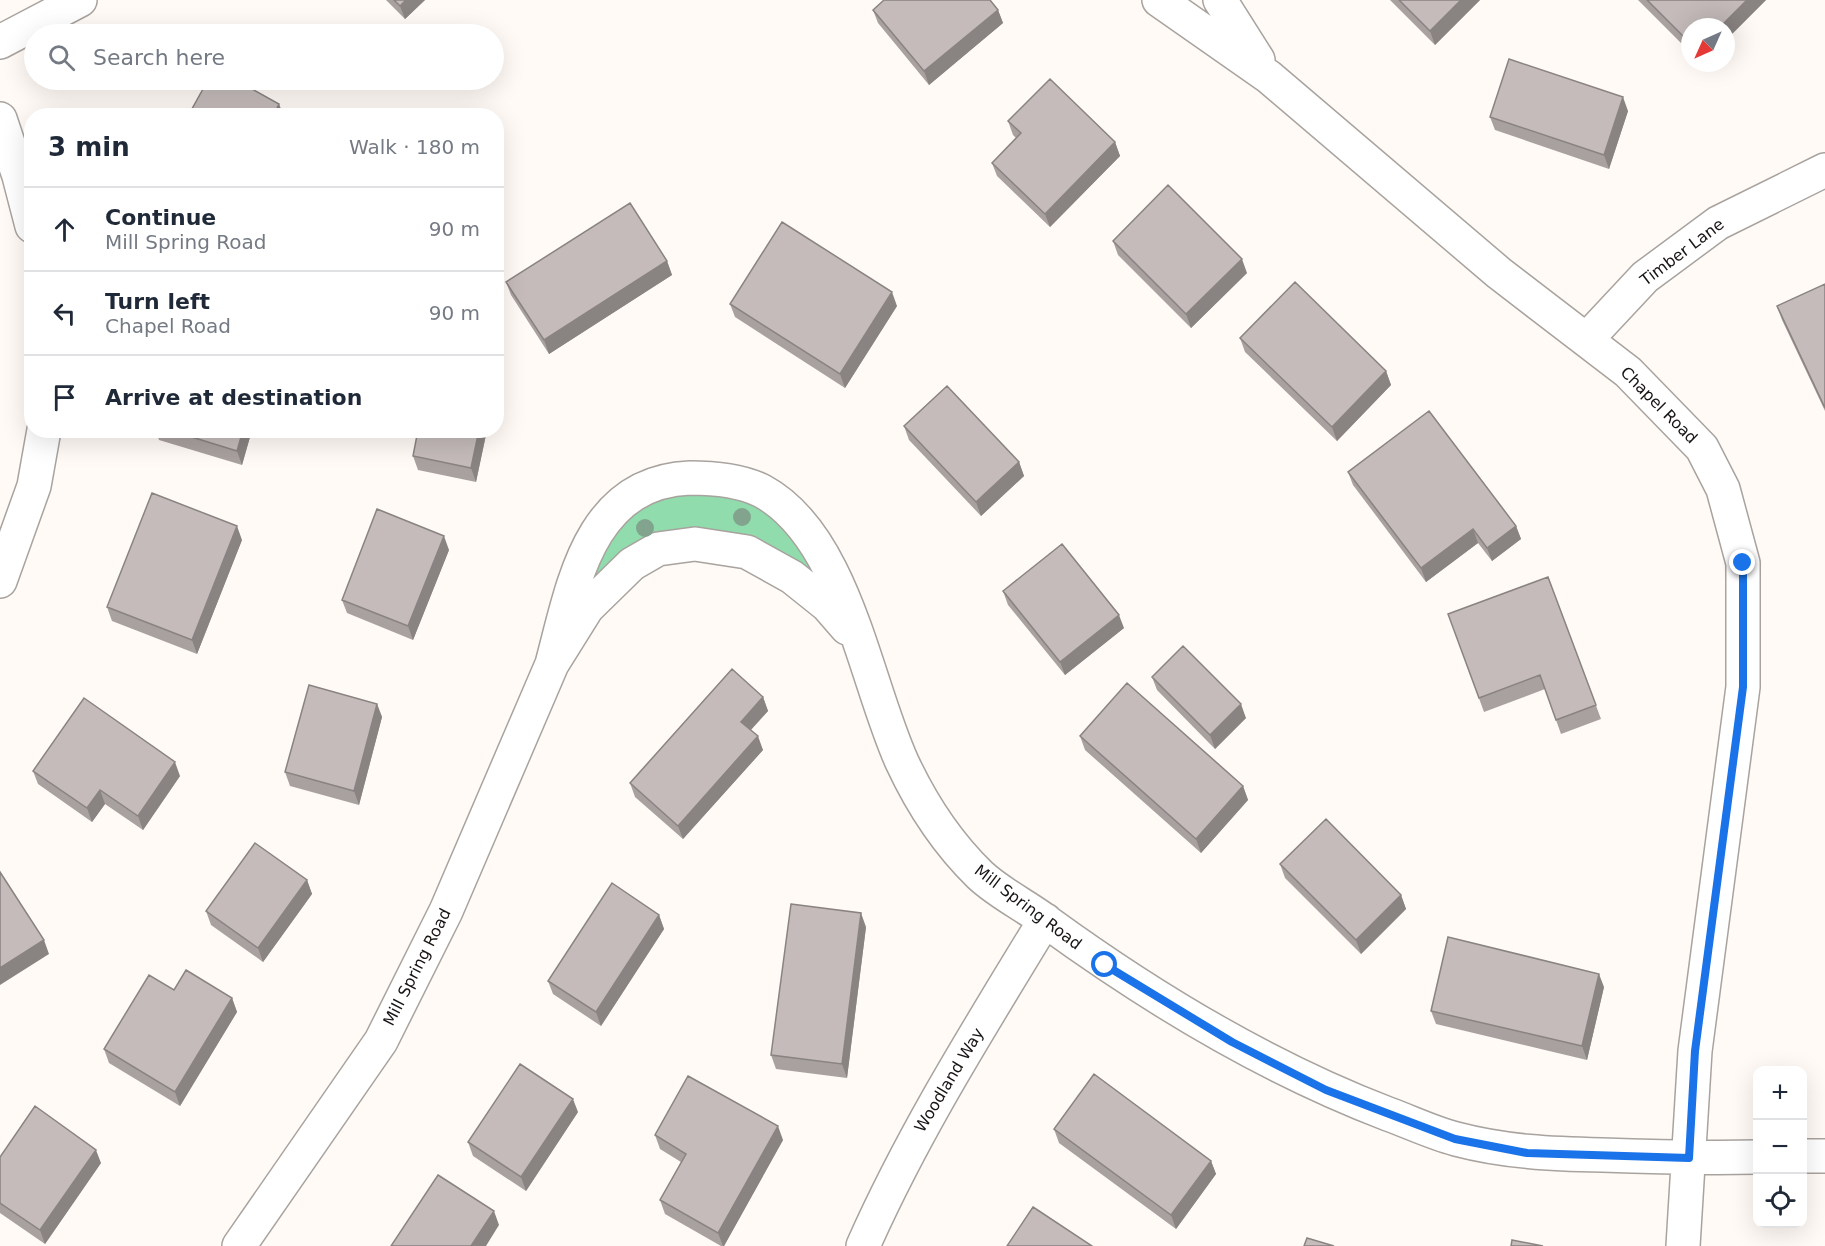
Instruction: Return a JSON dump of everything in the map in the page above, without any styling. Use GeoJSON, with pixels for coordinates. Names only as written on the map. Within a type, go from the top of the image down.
{"type":"FeatureCollection","features":[{"type":"Feature","properties":{"kind":"street"},"geometry":{"type":"LineString","coordinates":[[34,24],[80,0]]}},
{"type":"Feature","properties":{"kind":"street","name":"Chapel Road"},"geometry":{"type":"LineString","coordinates":[[1159,0],[1269,77],[1499,273],[1628,372],[1702,448],[1723,489],[1743,563],[1743,687],[1695,1051],[1683,1246]]}},
{"type":"Feature","properties":{"kind":"street","name":"Chapel Road"},"geometry":{"type":"LineString","coordinates":[[1220,0],[1269,77]]}},
{"type":"Feature","properties":{"kind":"street"},"geometry":{"type":"LineString","coordinates":[[0,42],[24,29]]}},
{"type":"Feature","properties":{"kind":"street"},"geometry":{"type":"LineString","coordinates":[[0,119],[24,195]]}},
{"type":"Feature","properties":{"kind":"street","name":"Timber Lane"},"geometry":{"type":"LineString","coordinates":[[1587,339],[1645,277],[1718,223],[1825,170]]}},
{"type":"Feature","properties":{"kind":"street"},"geometry":{"type":"LineString","coordinates":[[0,581],[34,486],[43,438]]}},
{"type":"Feature","properties":{"kind":"street","name":"Mill Spring Road"},"geometry":{"type":"LineString","coordinates":[[239,1246],[381,1041],[446,911],[552,664],[579,563],[594,534],[616,508],[642,490],[678,479],[718,478],[761,491],[798,520],[830,568],[901,760],[938,830],[984,878],[1105,965],[1232,1042],[1326,1090],[1455,1139],[1527,1153],[1689,1158],[1753,1157]]}},
{"type":"Feature","properties":{"kind":"street","name":"Mill Spring Road"},"geometry":{"type":"LineString","coordinates":[[552,664],[587,608],[632,564],[658,549],[695,544],[747,552],[792,577],[827,606],[858,641]]}},
{"type":"Feature","properties":{"kind":"street","name":"Woodland Way"},"geometry":{"type":"LineString","coordinates":[[863,1246],[928,1113],[1045,920]]}},
{"type":"Feature","properties":{"kind":"street"},"geometry":{"type":"LineString","coordinates":[[1807,1156],[1825,1156]]}},
{"type":"Feature","properties":{"kind":"green space"},"geometry":{"type":"Polygon","coordinates":[[[678,479],[798,520],[827,605],[695,544],[587,608],[594,534],[678,479]]]}},
{"type":"Feature","properties":{"kind":"building"},"geometry":{"type":"Polygon","coordinates":[[[394,0],[406,0],[400,6],[394,0]]]}},
{"type":"Feature","properties":{"kind":"building"},"geometry":{"type":"Polygon","coordinates":[[[884,0],[990,0],[998,10],[924,71],[873,10],[884,0]]]}},
{"type":"Feature","properties":{"kind":"building"},"geometry":{"type":"Polygon","coordinates":[[[1399,0],[1461,0],[1430,31],[1399,0]]]}},
{"type":"Feature","properties":{"kind":"building"},"geometry":{"type":"Polygon","coordinates":[[[1647,0],[1747,0],[1729,18],[1681,18],[1681,34],[1647,0]]]}},
{"type":"Feature","properties":{"kind":"building"},"geometry":{"type":"Polygon","coordinates":[[[1509,59],[1623,97],[1604,155],[1490,117],[1509,59]]]}},
{"type":"Feature","properties":{"kind":"building"},"geometry":{"type":"Polygon","coordinates":[[[1050,79],[1115,142],[1045,214],[992,163],[1021,133],[1008,121],[1050,79]]]}},
{"type":"Feature","properties":{"kind":"building"},"geometry":{"type":"Polygon","coordinates":[[[202,90],[254,90],[279,104],[277,108],[192,108],[202,90]]]}},
{"type":"Feature","properties":{"kind":"building"},"geometry":{"type":"Polygon","coordinates":[[[1168,185],[1242,259],[1186,314],[1113,241],[1168,185]]]}},
{"type":"Feature","properties":{"kind":"building"},"geometry":{"type":"Polygon","coordinates":[[[630,203],[667,261],[544,340],[506,282],[630,203]]]}},
{"type":"Feature","properties":{"kind":"building"},"geometry":{"type":"Polygon","coordinates":[[[782,222],[892,292],[840,374],[730,304],[782,222]]]}},
{"type":"Feature","properties":{"kind":"building"},"geometry":{"type":"Polygon","coordinates":[[[1295,282],[1386,371],[1332,427],[1240,338],[1295,282]]]}},
{"type":"Feature","properties":{"kind":"building"},"geometry":{"type":"Polygon","coordinates":[[[1825,284],[1825,408],[1777,306],[1825,284]]]}},
{"type":"Feature","properties":{"kind":"building"},"geometry":{"type":"Polygon","coordinates":[[[947,386],[1019,462],[976,502],[904,426],[947,386]]]}},
{"type":"Feature","properties":{"kind":"building"},"geometry":{"type":"Polygon","coordinates":[[[1429,411],[1516,526],[1487,548],[1473,529],[1421,568],[1348,472],[1429,411]]]}},
{"type":"Feature","properties":{"kind":"building"},"geometry":{"type":"Polygon","coordinates":[[[195,438],[241,438],[237,451],[195,438]]]}},
{"type":"Feature","properties":{"kind":"building"},"geometry":{"type":"Polygon","coordinates":[[[416,438],[477,438],[471,468],[413,456],[416,438]]]}},
{"type":"Feature","properties":{"kind":"building"},"geometry":{"type":"Polygon","coordinates":[[[152,493],[237,526],[192,640],[107,607],[152,493]]]}},
{"type":"Feature","properties":{"kind":"building"},"geometry":{"type":"Polygon","coordinates":[[[377,509],[444,536],[408,626],[342,600],[377,509]]]}},
{"type":"Feature","properties":{"kind":"building"},"geometry":{"type":"Polygon","coordinates":[[[1062,544],[1119,615],[1060,662],[1003,591],[1062,544]]]}},
{"type":"Feature","properties":{"kind":"building"},"geometry":{"type":"Polygon","coordinates":[[[1548,577],[1596,705],[1556,720],[1540,675],[1479,698],[1448,614],[1548,577]]]}},
{"type":"Feature","properties":{"kind":"building"},"geometry":{"type":"Polygon","coordinates":[[[1183,646],[1241,704],[1210,735],[1152,677],[1183,646]]]}},
{"type":"Feature","properties":{"kind":"building"},"geometry":{"type":"Polygon","coordinates":[[[732,669],[763,697],[741,722],[758,736],[678,826],[630,783],[732,669]]]}},
{"type":"Feature","properties":{"kind":"building"},"geometry":{"type":"Polygon","coordinates":[[[1127,683],[1243,786],[1196,839],[1080,736],[1127,683]]]}},
{"type":"Feature","properties":{"kind":"building"},"geometry":{"type":"Polygon","coordinates":[[[309,685],[377,704],[354,791],[285,772],[309,685]]]}},
{"type":"Feature","properties":{"kind":"building"},"geometry":{"type":"Polygon","coordinates":[[[84,698],[175,762],[138,816],[100,790],[87,808],[33,771],[84,698]]]}},
{"type":"Feature","properties":{"kind":"building"},"geometry":{"type":"Polygon","coordinates":[[[1326,819],[1401,895],[1356,940],[1280,864],[1326,819]]]}},
{"type":"Feature","properties":{"kind":"building"},"geometry":{"type":"Polygon","coordinates":[[[255,843],[307,880],[258,948],[206,911],[255,843]]]}},
{"type":"Feature","properties":{"kind":"building"},"geometry":{"type":"Polygon","coordinates":[[[0,872],[44,940],[0,968],[0,872]]]}},
{"type":"Feature","properties":{"kind":"building"},"geometry":{"type":"Polygon","coordinates":[[[612,883],[659,915],[596,1012],[548,981],[612,883]]]}},
{"type":"Feature","properties":{"kind":"building"},"geometry":{"type":"Polygon","coordinates":[[[791,904],[861,913],[842,1064],[771,1055],[791,904]]]}},
{"type":"Feature","properties":{"kind":"building"},"geometry":{"type":"Polygon","coordinates":[[[1448,937],[1599,974],[1582,1046],[1431,1011],[1448,937]]]}},
{"type":"Feature","properties":{"kind":"building"},"geometry":{"type":"Polygon","coordinates":[[[186,970],[232,998],[175,1092],[104,1049],[149,975],[174,990],[186,970]]]}},
{"type":"Feature","properties":{"kind":"building"},"geometry":{"type":"Polygon","coordinates":[[[520,1064],[573,1099],[521,1177],[468,1142],[520,1064]]]}},
{"type":"Feature","properties":{"kind":"building"},"geometry":{"type":"Polygon","coordinates":[[[1094,1074],[1211,1161],[1171,1215],[1054,1129],[1094,1074]]]}},
{"type":"Feature","properties":{"kind":"building"},"geometry":{"type":"Polygon","coordinates":[[[688,1076],[778,1126],[718,1233],[660,1200],[686,1154],[655,1135],[688,1076]]]}},
{"type":"Feature","properties":{"kind":"building"},"geometry":{"type":"Polygon","coordinates":[[[35,1106],[96,1150],[40,1230],[0,1203],[0,1157],[35,1106]]]}},
{"type":"Feature","properties":{"kind":"building"},"geometry":{"type":"Polygon","coordinates":[[[438,1175],[494,1211],[471,1246],[391,1246],[438,1175]]]}},
{"type":"Feature","properties":{"kind":"building"},"geometry":{"type":"Polygon","coordinates":[[[1033,1207],[1092,1246],[1007,1246],[1033,1207]]]}},
{"type":"Feature","properties":{"kind":"building"},"geometry":{"type":"Polygon","coordinates":[[[1307,1238],[1334,1246],[1304,1246],[1307,1238]]]}},
{"type":"Feature","properties":{"kind":"building"},"geometry":{"type":"Polygon","coordinates":[[[1512,1240],[1543,1246],[1511,1246],[1512,1240]]]}},
{"type":"Feature","properties":{"kind":"route"},"geometry":{"type":"LineString","coordinates":[[1105,965],[1232,1042],[1326,1090],[1455,1139],[1527,1153],[1689,1158],[1695,1051],[1743,687],[1743,563]]}}]}
